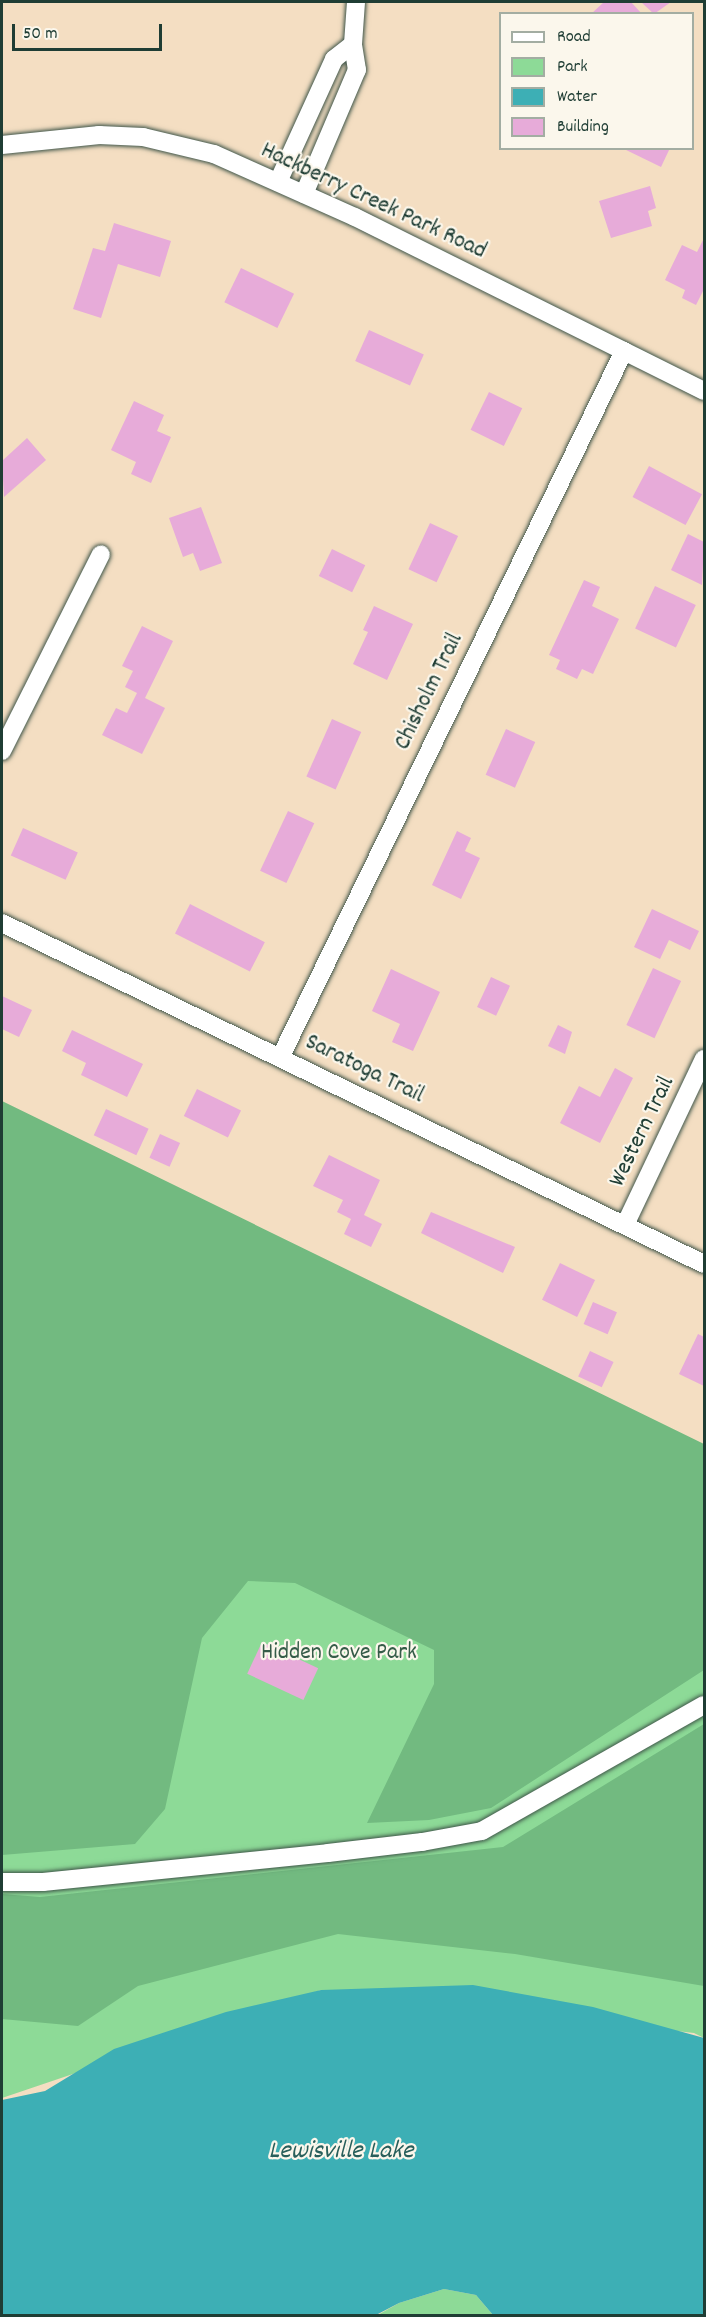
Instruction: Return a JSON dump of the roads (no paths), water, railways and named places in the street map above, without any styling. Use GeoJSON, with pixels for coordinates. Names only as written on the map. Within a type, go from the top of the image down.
{"type":"FeatureCollection","features":[{"type":"Feature","properties":{"kind":"street"},"geometry":{"type":"LineString","coordinates":[[303,194],[357,70],[353,44],[356,2]]}},
{"type":"Feature","properties":{"kind":"street"},"geometry":{"type":"LineString","coordinates":[[278,182],[334,59],[353,44]]}},
{"type":"Feature","properties":{"kind":"street"},"geometry":{"type":"LineString","coordinates":[[325,78],[349,89]]}},
{"type":"Feature","properties":{"kind":"street","name":"Hackberry Creek Park Road"},"geometry":{"type":"LineString","coordinates":[[2,145],[99,135],[143,137],[214,154],[303,194],[705,391]]}},
{"type":"Feature","properties":{"kind":"street","name":"Chisholm Trail"},"geometry":{"type":"LineString","coordinates":[[281,1056],[624,351]]}},
{"type":"Feature","properties":{"kind":"street"},"geometry":{"type":"LineString","coordinates":[[2,751],[101,554]]}},
{"type":"Feature","properties":{"kind":"street","name":"Saratoga Trail"},"geometry":{"type":"LineString","coordinates":[[2,923],[281,1056],[705,1264]]}},
{"type":"Feature","properties":{"kind":"street","name":"Western Trail"},"geometry":{"type":"LineString","coordinates":[[625,1225],[705,1059]]}},
{"type":"Feature","properties":{"kind":"street"},"geometry":{"type":"LineString","coordinates":[[2,1882],[43,1882],[340,1852],[422,1842],[482,1830],[705,1705]]}},
{"type":"Feature","properties":{"kind":"water","name":"Lewisville Lake"},"geometry":{"type":"Polygon","coordinates":[[[473,1985],[593,2007],[704,2038],[704,2315],[493,2315],[476,2295],[444,2289],[399,2303],[376,2315],[2,2315],[2,2100],[45,2091],[114,2049],[226,2012],[321,1990],[473,1985]]]}},
{"type":"Feature","properties":{"kind":"park label","name":"Hidden Cove Park"},"geometry":{"type":"Point","coordinates":[339,1654]}}]}
